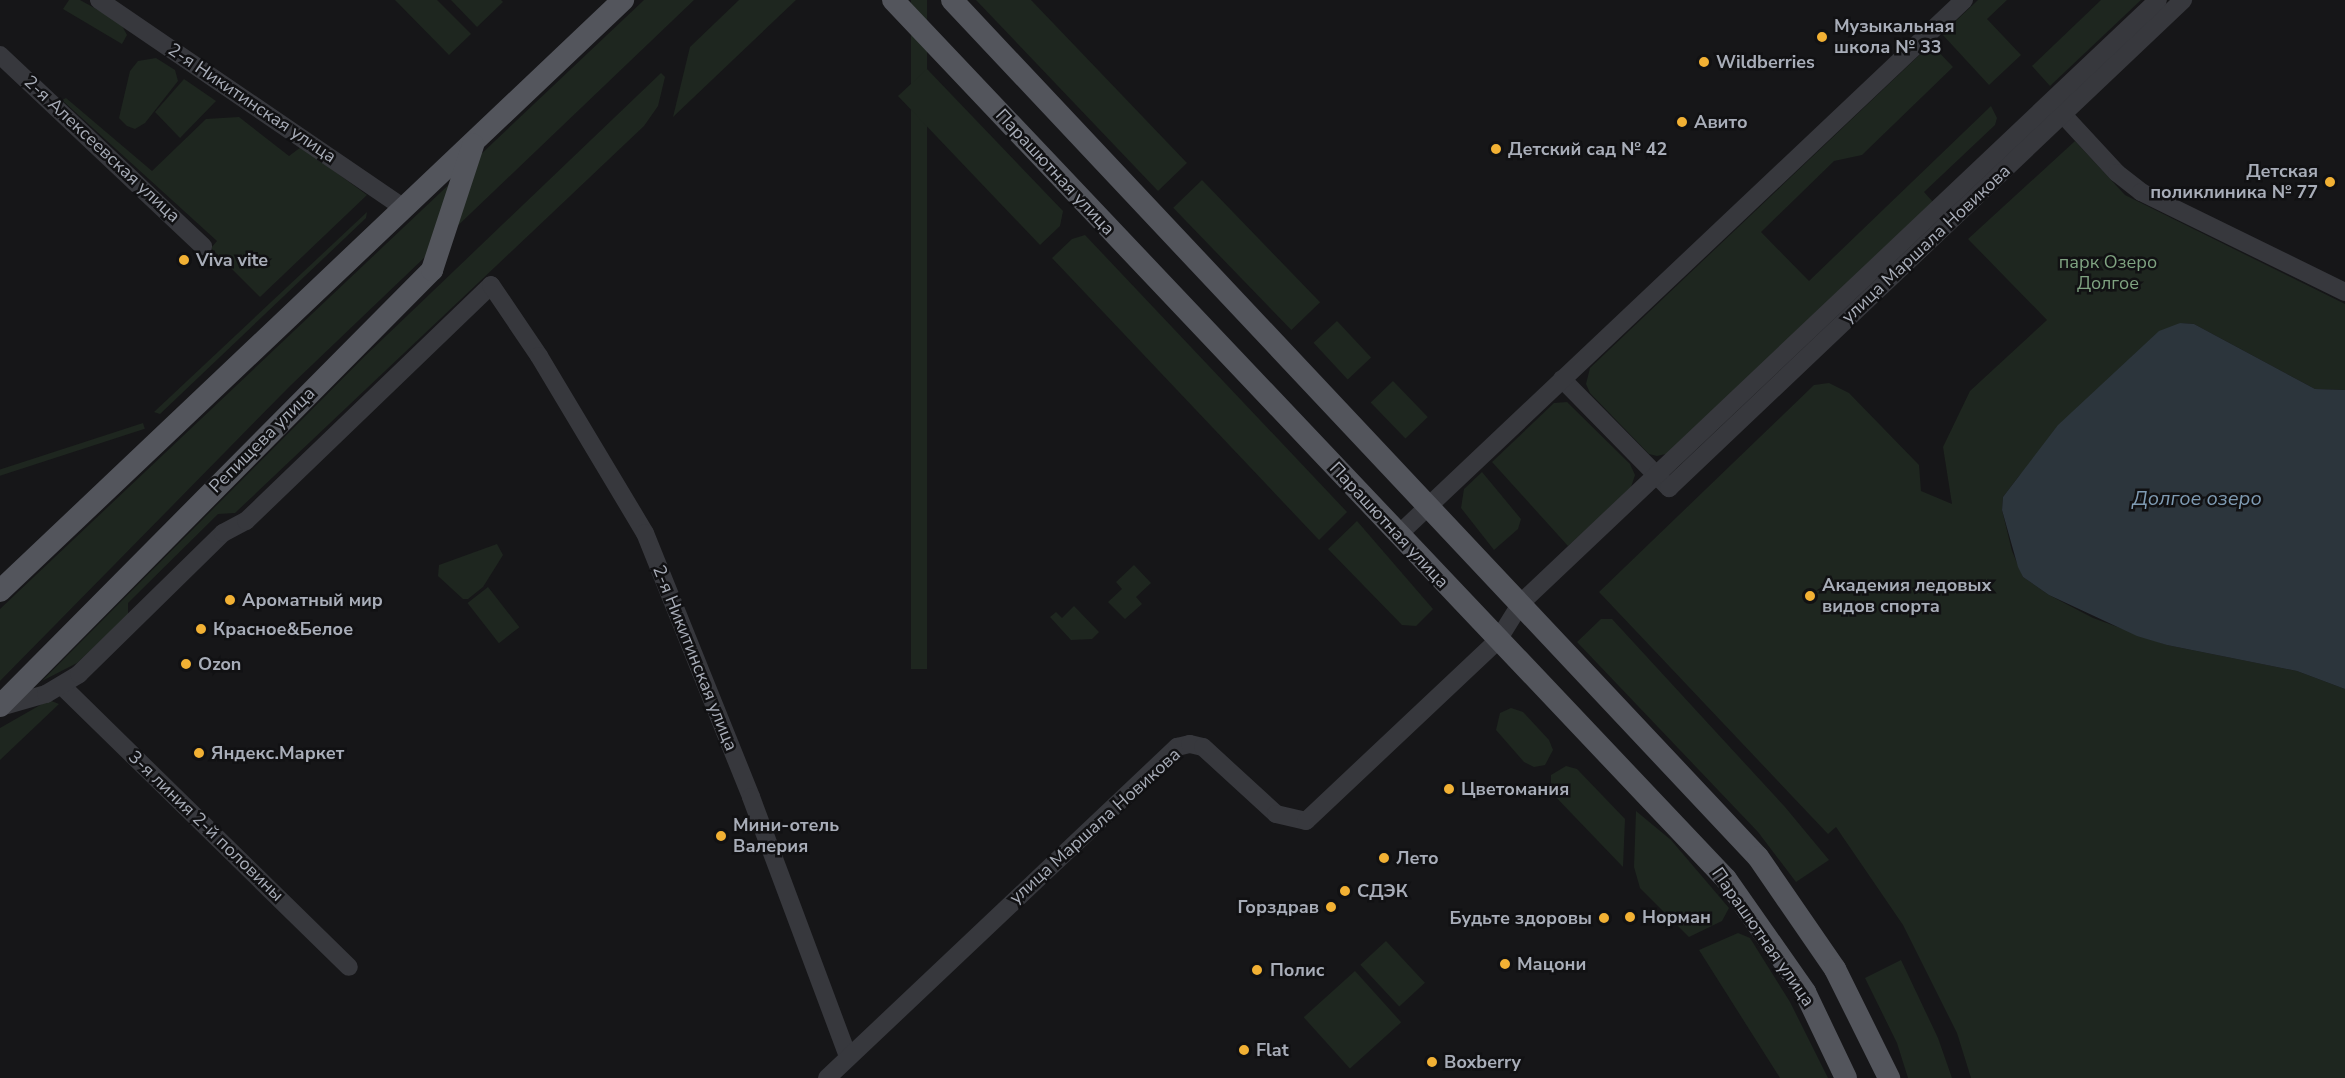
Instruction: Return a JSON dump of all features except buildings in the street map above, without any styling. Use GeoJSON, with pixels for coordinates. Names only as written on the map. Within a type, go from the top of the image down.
{"type":"FeatureCollection","features":[{"type":"Feature","properties":{"kind":"main road","name":"Репищева улица"},"geometry":{"type":"LineString","coordinates":[[0,591],[474,144],[623,0]]}},
{"type":"Feature","properties":{"kind":"main road","name":"Парашютная улица"},"geometry":{"type":"LineString","coordinates":[[893,0],[1726,879],[1805,992],[1846,1078]]}},
{"type":"Feature","properties":{"kind":"main road"},"geometry":{"type":"LineString","coordinates":[[952,0],[1758,857],[1835,969],[1889,1078]]}},
{"type":"Feature","properties":{"kind":"main road","name":"Репищева улица"},"geometry":{"type":"LineString","coordinates":[[0,706],[432,270],[474,144]]}},
{"type":"Feature","properties":{"kind":"street","name":"2-я Никитинская улица"},"geometry":{"type":"LineString","coordinates":[[99,0],[404,208]]}},
{"type":"Feature","properties":{"kind":"street"},"geometry":{"type":"LineString","coordinates":[[1398,535],[1964,0]]}},
{"type":"Feature","properties":{"kind":"street","name":"улица Маршала Новикова"},"geometry":{"type":"LineString","coordinates":[[2057,108],[2158,0]]}},
{"type":"Feature","properties":{"kind":"street","name":"улица Маршала Новикова"},"geometry":{"type":"LineString","coordinates":[[827,1078],[1177,747],[1190,744],[1203,747],[1276,814],[1306,821],[1498,639],[1521,603],[1663,481],[2057,108],[2183,0]]}},
{"type":"Feature","properties":{"kind":"street","name":"2-я Алексеевская улица"},"geometry":{"type":"LineString","coordinates":[[0,55],[203,246]]}},
{"type":"Feature","properties":{"kind":"street"},"geometry":{"type":"LineString","coordinates":[[2057,108],[2117,173],[2141,192],[2345,292]]}},
{"type":"Feature","properties":{"kind":"street","name":"2-я Никитинская улица"},"geometry":{"type":"LineString","coordinates":[[63,687],[223,533],[246,521],[491,285],[544,365],[645,533],[752,797],[848,1057]]}},
{"type":"Feature","properties":{"kind":"street"},"geometry":{"type":"LineString","coordinates":[[1562,379],[1663,481]]}},
{"type":"Feature","properties":{"kind":"street"},"geometry":{"type":"LineString","coordinates":[[0,706],[63,687]]}},
{"type":"Feature","properties":{"kind":"street","name":"3-я линия 2-й половины"},"geometry":{"type":"LineString","coordinates":[[63,687],[349,967]]}},
{"type":"Feature","properties":{"kind":"green space"},"geometry":{"type":"Polygon","coordinates":[[[69,0],[80,0],[120,22],[127,35],[122,44],[63,9],[69,0]]]}},
{"type":"Feature","properties":{"kind":"green space"},"geometry":{"type":"Polygon","coordinates":[[[395,0],[437,0],[471,34],[449,55],[395,0]]]}},
{"type":"Feature","properties":{"kind":"green space"},"geometry":{"type":"Polygon","coordinates":[[[451,0],[501,0],[503,2],[477,27],[451,0]]]}},
{"type":"Feature","properties":{"kind":"green space"},"geometry":{"type":"Polygon","coordinates":[[[644,0],[694,0],[290,386],[0,681],[0,609],[644,0]]]}},
{"type":"Feature","properties":{"kind":"green space"},"geometry":{"type":"Polygon","coordinates":[[[739,0],[796,0],[673,117],[690,47],[739,0]]]}},
{"type":"Feature","properties":{"kind":"green space"},"geometry":{"type":"Polygon","coordinates":[[[911,0],[927,0],[927,669],[911,669],[911,0]]]}},
{"type":"Feature","properties":{"kind":"green space"},"geometry":{"type":"Polygon","coordinates":[[[976,0],[1031,0],[1187,163],[1158,191],[976,0]]]}},
{"type":"Feature","properties":{"kind":"green space"},"geometry":{"type":"Polygon","coordinates":[[[1978,0],[2007,0],[1987,19],[2021,55],[1989,85],[1942,34],[1978,0]]]}},
{"type":"Feature","properties":{"kind":"green space"},"geometry":{"type":"Polygon","coordinates":[[[2101,0],[2141,0],[2050,86],[2032,66],[2101,0]]]}},
{"type":"Feature","properties":{"kind":"green space"},"geometry":{"type":"Polygon","coordinates":[[[1931,44],[1953,67],[1862,155],[1834,161],[1761,232],[1809,281],[1991,106],[1997,118],[1995,125],[1924,192],[1933,202],[1670,453],[1657,456],[1649,454],[1590,393],[1586,384],[1590,368],[1931,44]]]}},
{"type":"Feature","properties":{"kind":"green space"},"geometry":{"type":"Polygon","coordinates":[[[156,58],[175,70],[178,81],[145,123],[135,129],[127,126],[119,118],[130,71],[138,61],[156,58]]]}},
{"type":"Feature","properties":{"kind":"green space"},"geometry":{"type":"Polygon","coordinates":[[[927,69],[1063,211],[1060,226],[1040,245],[898,96],[927,69]]]}},
{"type":"Feature","properties":{"kind":"green space"},"geometry":{"type":"Polygon","coordinates":[[[661,73],[665,77],[658,106],[644,126],[235,513],[218,514],[128,603],[128,615],[77,663],[42,681],[365,356],[661,73]]]}},
{"type":"Feature","properties":{"kind":"green space"},"geometry":{"type":"Polygon","coordinates":[[[184,79],[216,101],[180,138],[155,112],[184,79]]]}},
{"type":"Feature","properties":{"kind":"green space"},"geometry":{"type":"Polygon","coordinates":[[[66,98],[152,171],[206,119],[239,117],[289,156],[301,147],[367,195],[260,297],[211,248],[217,241],[62,100],[66,98]]]}},
{"type":"Feature","properties":{"kind":"green space","name":"парк Озеро Долгое"},"geometry":{"type":"Polygon","coordinates":[[[2075,141],[2125,195],[2345,304],[2345,390],[2315,389],[2194,324],[2180,323],[2019,476],[2003,497],[2002,510],[2012,551],[2023,577],[2049,595],[2093,618],[2167,645],[2297,671],[2345,689],[2345,1078],[1971,1078],[1957,1033],[1903,925],[1836,827],[1828,834],[1599,592],[1814,385],[1829,383],[1849,393],[1919,465],[1921,491],[1952,504],[1943,447],[1970,391],[2047,320],[1968,239],[2075,141]]]}},
{"type":"Feature","properties":{"kind":"green space"},"geometry":{"type":"Polygon","coordinates":[[[1202,180],[1320,302],[1291,330],[1173,208],[1202,180]]]}},
{"type":"Feature","properties":{"kind":"green space"},"geometry":{"type":"Polygon","coordinates":[[[367,212],[366,218],[160,414],[154,412],[367,212]]]}},
{"type":"Feature","properties":{"kind":"green space"},"geometry":{"type":"Polygon","coordinates":[[[1085,235],[1347,512],[1319,540],[1052,258],[1072,239],[1085,235]]]}},
{"type":"Feature","properties":{"kind":"green space"},"geometry":{"type":"Polygon","coordinates":[[[1337,321],[1371,358],[1348,379],[1314,343],[1337,321]]]}},
{"type":"Feature","properties":{"kind":"green space"},"geometry":{"type":"Polygon","coordinates":[[[1393,381],[1428,417],[1405,439],[1371,403],[1393,381]]]}},
{"type":"Feature","properties":{"kind":"green space"},"geometry":{"type":"Polygon","coordinates":[[[1567,402],[1630,464],[1635,475],[1630,490],[1568,546],[1492,462],[1554,403],[1567,402]]]}},
{"type":"Feature","properties":{"kind":"green space"},"geometry":{"type":"Polygon","coordinates":[[[143,423],[145,429],[0,476],[0,469],[143,423]]]}},
{"type":"Feature","properties":{"kind":"green space"},"geometry":{"type":"Polygon","coordinates":[[[1482,472],[1521,519],[1518,529],[1494,550],[1461,508],[1464,489],[1482,472]]]}},
{"type":"Feature","properties":{"kind":"green space"},"geometry":{"type":"Polygon","coordinates":[[[1357,521],[1433,609],[1416,626],[1402,625],[1328,549],[1357,521]]]}},
{"type":"Feature","properties":{"kind":"green space"},"geometry":{"type":"Polygon","coordinates":[[[497,544],[503,555],[483,587],[468,599],[463,599],[438,576],[439,565],[497,544]]]}},
{"type":"Feature","properties":{"kind":"green space"},"geometry":{"type":"Polygon","coordinates":[[[1134,565],[1151,583],[1136,597],[1142,604],[1125,619],[1108,602],[1122,589],[1116,582],[1134,565]]]}},
{"type":"Feature","properties":{"kind":"green space"},"geometry":{"type":"Polygon","coordinates":[[[488,587],[519,627],[499,643],[468,603],[488,587]]]}},
{"type":"Feature","properties":{"kind":"green space"},"geometry":{"type":"Polygon","coordinates":[[[1074,606],[1099,632],[1092,639],[1071,640],[1050,617],[1056,612],[1062,618],[1074,606]]]}},
{"type":"Feature","properties":{"kind":"green space"},"geometry":{"type":"Polygon","coordinates":[[[1601,619],[1612,619],[1785,807],[1829,860],[1796,882],[1758,832],[1577,642],[1601,619]]]}},
{"type":"Feature","properties":{"kind":"green space"},"geometry":{"type":"Polygon","coordinates":[[[49,700],[59,704],[0,760],[0,728],[49,700]]]}},
{"type":"Feature","properties":{"kind":"green space"},"geometry":{"type":"Polygon","coordinates":[[[1511,708],[1523,712],[1549,740],[1553,750],[1545,765],[1534,767],[1524,762],[1496,730],[1500,713],[1511,708]]]}},
{"type":"Feature","properties":{"kind":"green space"},"geometry":{"type":"Polygon","coordinates":[[[1566,766],[1577,769],[1625,819],[1623,867],[1551,792],[1551,775],[1566,766]]]}},
{"type":"Feature","properties":{"kind":"green space"},"geometry":{"type":"Polygon","coordinates":[[[1636,811],[1671,840],[1729,908],[1722,921],[1689,937],[1640,888],[1634,867],[1636,811]]]}},
{"type":"Feature","properties":{"kind":"green space"},"geometry":{"type":"Polygon","coordinates":[[[1738,933],[1750,938],[1790,1002],[1828,1078],[1780,1078],[1699,950],[1738,933]]]}},
{"type":"Feature","properties":{"kind":"green space"},"geometry":{"type":"Polygon","coordinates":[[[1386,941],[1425,983],[1399,1007],[1360,965],[1386,941]]]}},
{"type":"Feature","properties":{"kind":"green space"},"geometry":{"type":"Polygon","coordinates":[[[1901,960],[1938,1038],[1952,1078],[1908,1078],[1897,1043],[1865,978],[1901,960]]]}},
{"type":"Feature","properties":{"kind":"green space"},"geometry":{"type":"Polygon","coordinates":[[[1355,971],[1401,1022],[1350,1068],[1304,1017],[1355,971]]]}},
{"type":"Feature","properties":{"kind":"water","name":"Долгое озеро"},"geometry":{"type":"Polygon","coordinates":[[[2180,323],[2194,324],[2315,389],[2345,390],[2345,689],[2297,671],[2167,645],[2137,636],[2049,595],[2023,577],[2018,567],[2002,510],[2003,497],[2058,425],[2159,331],[2180,323]]]}},
{"type":"Feature","properties":{"kind":"place","name":"Музыкальная школа № 33"},"geometry":{"type":"Point","coordinates":[1822,37]}},
{"type":"Feature","properties":{"kind":"place","name":"Wildberries"},"geometry":{"type":"Point","coordinates":[1704,62]}},
{"type":"Feature","properties":{"kind":"place","name":"Авито"},"geometry":{"type":"Point","coordinates":[1682,122]}},
{"type":"Feature","properties":{"kind":"place","name":"Детский сад № 42"},"geometry":{"type":"Point","coordinates":[1496,149]}},
{"type":"Feature","properties":{"kind":"place","name":"Детская поликлиника № 77"},"geometry":{"type":"Point","coordinates":[2330,182]}},
{"type":"Feature","properties":{"kind":"place","name":"Viva vite"},"geometry":{"type":"Point","coordinates":[184,260]}},
{"type":"Feature","properties":{"kind":"place","name":"Академия ледовых видов спорта"},"geometry":{"type":"Point","coordinates":[1810,596]}},
{"type":"Feature","properties":{"kind":"place","name":"Ароматный мир"},"geometry":{"type":"Point","coordinates":[230,600]}},
{"type":"Feature","properties":{"kind":"place","name":"Красное&Белое"},"geometry":{"type":"Point","coordinates":[201,629]}},
{"type":"Feature","properties":{"kind":"place","name":"Ozon"},"geometry":{"type":"Point","coordinates":[186,664]}},
{"type":"Feature","properties":{"kind":"place","name":"Яндекс.Маркет"},"geometry":{"type":"Point","coordinates":[199,753]}},
{"type":"Feature","properties":{"kind":"place","name":"Цветомания"},"geometry":{"type":"Point","coordinates":[1449,789]}},
{"type":"Feature","properties":{"kind":"place","name":"Мини-отель Валерия"},"geometry":{"type":"Point","coordinates":[721,836]}},
{"type":"Feature","properties":{"kind":"place","name":"Лето"},"geometry":{"type":"Point","coordinates":[1384,858]}},
{"type":"Feature","properties":{"kind":"place","name":"СДЭК"},"geometry":{"type":"Point","coordinates":[1345,891]}},
{"type":"Feature","properties":{"kind":"place","name":"Горздрав"},"geometry":{"type":"Point","coordinates":[1331,907]}},
{"type":"Feature","properties":{"kind":"place","name":"Норман"},"geometry":{"type":"Point","coordinates":[1630,917]}},
{"type":"Feature","properties":{"kind":"place","name":"Будьте здоровы"},"geometry":{"type":"Point","coordinates":[1604,918]}},
{"type":"Feature","properties":{"kind":"place","name":"Мацони"},"geometry":{"type":"Point","coordinates":[1505,964]}},
{"type":"Feature","properties":{"kind":"place","name":"Полис"},"geometry":{"type":"Point","coordinates":[1257,970]}},
{"type":"Feature","properties":{"kind":"place","name":"Flat"},"geometry":{"type":"Point","coordinates":[1244,1050]}},
{"type":"Feature","properties":{"kind":"place","name":"Boxberry"},"geometry":{"type":"Point","coordinates":[1432,1062]}}]}
